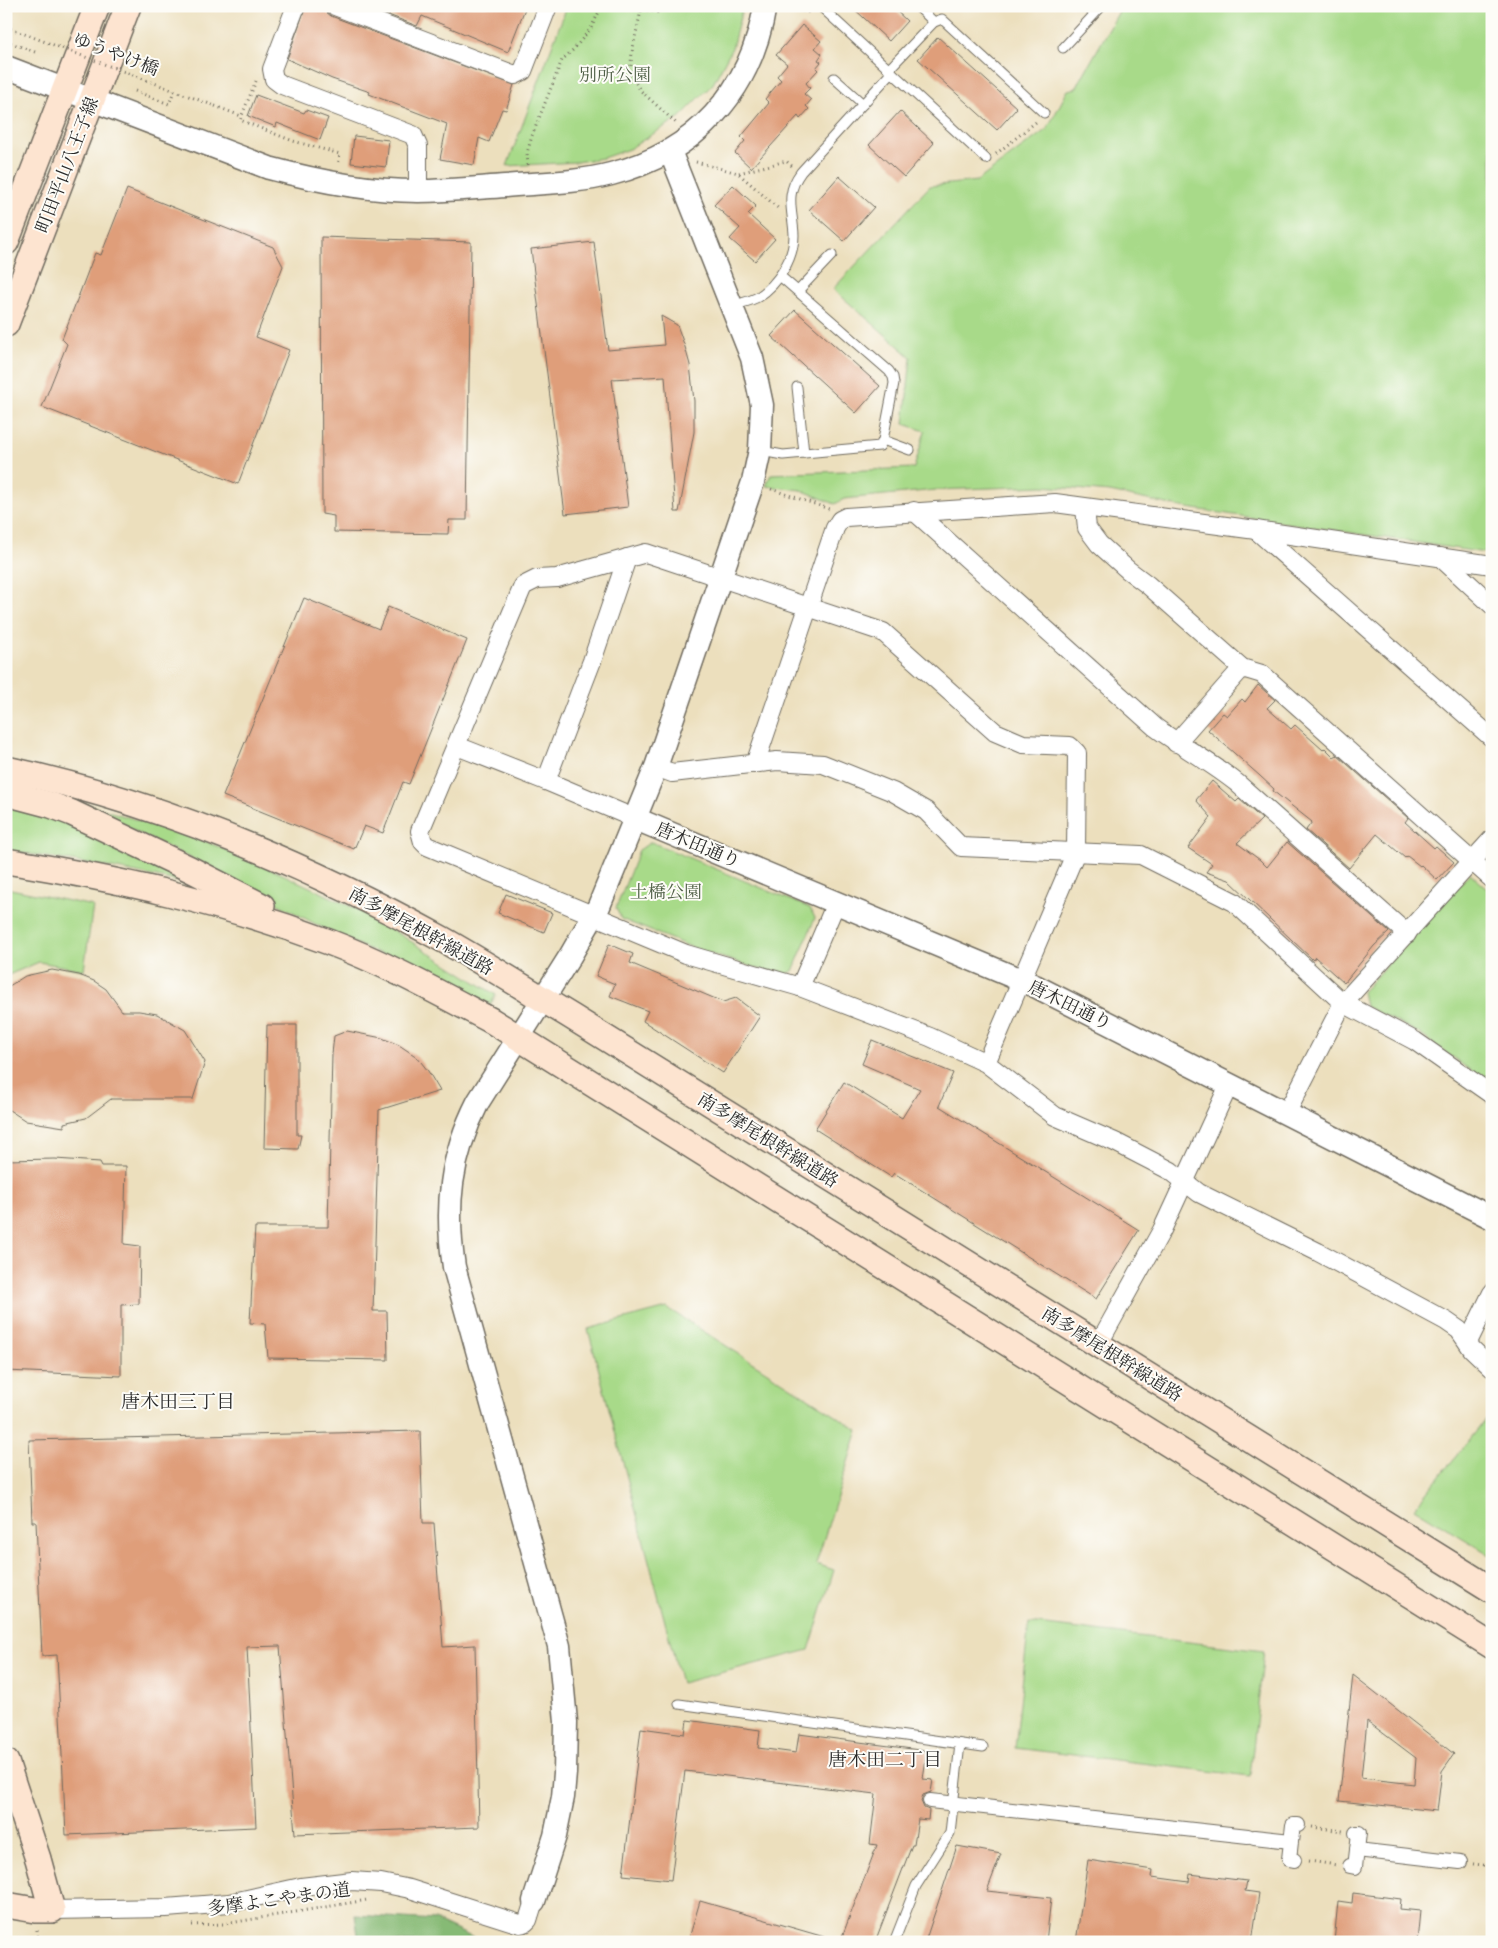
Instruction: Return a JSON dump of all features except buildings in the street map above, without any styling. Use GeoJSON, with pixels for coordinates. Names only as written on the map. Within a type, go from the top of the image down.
{"type":"FeatureCollection","features":[{"type":"Feature","properties":{"kind":"main road","name":"町田平山八王子線"},"geometry":{"type":"LineString","coordinates":[[6,242],[97,6]]}},
{"type":"Feature","properties":{"kind":"main road","name":"町田平山八王子線"},"geometry":{"type":"LineString","coordinates":[[6,324],[128,6]]}},
{"type":"Feature","properties":{"kind":"main road","name":"南多摩尾根幹線道路"},"geometry":{"type":"LineString","coordinates":[[6,769],[57,781],[124,801],[196,826],[312,873],[444,940],[542,999],[1492,1590]]}},
{"type":"Feature","properties":{"kind":"main road"},"geometry":{"type":"LineString","coordinates":[[6,793],[51,805],[72,813],[190,869],[330,942],[438,993],[519,1037],[1492,1646]]}},
{"type":"Feature","properties":{"kind":"main road"},"geometry":{"type":"LineString","coordinates":[[6,862],[78,873],[170,892],[265,919],[330,942]]}},
{"type":"Feature","properties":{"kind":"main road"},"geometry":{"type":"LineString","coordinates":[[6,1762],[38,1859],[44,1918]]}},
{"type":"Feature","properties":{"kind":"main road"},"geometry":{"type":"LineString","coordinates":[[6,1905],[35,1910],[44,1918]]}},
{"type":"Feature","properties":{"kind":"street"},"geometry":{"type":"LineString","coordinates":[[296,6],[272,69],[274,79],[282,85],[413,135],[418,146],[418,191]]}},
{"type":"Feature","properties":{"kind":"street"},"geometry":{"type":"LineString","coordinates":[[335,6],[515,75],[523,71],[548,6]]}},
{"type":"Feature","properties":{"kind":"street"},"geometry":{"type":"LineString","coordinates":[[6,67],[268,168],[309,179],[348,186],[418,191],[579,180],[609,175],[632,168],[670,151],[698,132],[732,93],[753,54],[765,6]]}},
{"type":"Feature","properties":{"kind":"street"},"geometry":{"type":"LineString","coordinates":[[44,1918],[229,1903],[301,1888],[352,1882],[381,1883],[410,1889],[520,1924],[528,1920],[554,1836],[564,1781],[566,1722],[559,1646],[456,1275],[449,1234],[450,1203],[453,1174],[468,1121],[594,916],[636,819],[656,767],[753,482],[760,450],[761,394],[752,358],[670,151]]}},
{"type":"Feature","properties":{"kind":"street"},"geometry":{"type":"LineString","coordinates":[[755,764],[835,528],[840,520],[846,517],[1055,503],[1256,530],[1492,565]]}},
{"type":"Feature","properties":{"kind":"street"},"geometry":{"type":"LineString","coordinates":[[1085,508],[1087,528],[1104,549],[1242,668],[1262,674],[1492,879]]}},
{"type":"Feature","properties":{"kind":"street"},"geometry":{"type":"LineString","coordinates":[[914,511],[1155,727],[1223,771],[1406,934]]}},
{"type":"Feature","properties":{"kind":"street"},"geometry":{"type":"LineString","coordinates":[[1256,530],[1492,738]]}},
{"type":"Feature","properties":{"kind":"street"},"geometry":{"type":"LineString","coordinates":[[986,1063],[1076,852],[1077,753],[1070,746],[1023,744],[995,732],[883,632],[646,553],[557,578],[537,579],[523,586],[420,831],[423,842],[442,852],[686,954],[800,987],[930,1037],[986,1063],[1055,1116],[1115,1142],[1171,1172],[1199,1193],[1318,1252],[1446,1321],[1459,1330],[1481,1359],[1492,1368]]}},
{"type":"Feature","properties":{"kind":"street"},"geometry":{"type":"LineString","coordinates":[[1440,557],[1492,605]]}},
{"type":"Feature","properties":{"kind":"street"},"geometry":{"type":"LineString","coordinates":[[546,781],[592,661],[627,558]]}},
{"type":"Feature","properties":{"kind":"street"},"geometry":{"type":"LineString","coordinates":[[1176,742],[1242,668]]}},
{"type":"Feature","properties":{"kind":"street"},"geometry":{"type":"LineString","coordinates":[[457,746],[636,819]]}},
{"type":"Feature","properties":{"kind":"street"},"geometry":{"type":"LineString","coordinates":[[656,767],[672,773],[777,761],[822,764],[894,792],[926,811],[961,847],[1141,855],[1234,902],[1344,1004],[1415,1041],[1492,1095]]}},
{"type":"Feature","properties":{"kind":"street","name":"唐木田通り"},"geometry":{"type":"LineString","coordinates":[[636,819],[1020,980],[1492,1218]]}},
{"type":"Feature","properties":{"kind":"street"},"geometry":{"type":"LineString","coordinates":[[1286,1114],[1344,1004],[1492,839]]}},
{"type":"Feature","properties":{"kind":"street"},"geometry":{"type":"LineString","coordinates":[[800,987],[836,904]]}},
{"type":"Feature","properties":{"kind":"street"},"geometry":{"type":"LineString","coordinates":[[1098,1345],[1162,1230],[1229,1085]]}},
{"type":"Feature","properties":{"kind":"street"},"geometry":{"type":"LineString","coordinates":[[1468,1342],[1492,1293]]}},
{"type":"Feature","properties":{"kind":"street"},"geometry":{"type":"LineString","coordinates":[[930,1801],[1290,1841]]}},
{"type":"Feature","properties":{"kind":"street"},"geometry":{"type":"LineString","coordinates":[[1294,1860],[1289,1859],[1290,1841],[1292,1825],[1298,1825]]}},
{"type":"Feature","properties":{"kind":"street"},"geometry":{"type":"LineString","coordinates":[[1350,1866],[1355,1867],[1359,1833],[1356,1833]]}},
{"type":"Feature","properties":{"kind":"street"},"geometry":{"type":"LineString","coordinates":[[1357,1850],[1460,1862]]}},
{"type":"Feature","properties":{"kind":"lane"},"geometry":{"type":"LineString","coordinates":[[820,6],[986,159]]}},
{"type":"Feature","properties":{"kind":"lane"},"geometry":{"type":"LineString","coordinates":[[917,6],[934,22]]}},
{"type":"Feature","properties":{"kind":"lane"},"geometry":{"type":"LineString","coordinates":[[1063,48],[1102,6]]}},
{"type":"Feature","properties":{"kind":"lane"},"geometry":{"type":"LineString","coordinates":[[732,306],[759,296],[780,276],[789,258],[793,244],[790,207],[794,181],[800,172],[864,104],[890,71],[938,19],[942,19],[1044,113]]}},
{"type":"Feature","properties":{"kind":"lane"},"geometry":{"type":"LineString","coordinates":[[834,78],[864,104]]}},
{"type":"Feature","properties":{"kind":"lane"},"geometry":{"type":"LineString","coordinates":[[798,291],[832,255]]}},
{"type":"Feature","properties":{"kind":"lane"},"geometry":{"type":"LineString","coordinates":[[760,450],[783,455],[880,446],[883,440],[894,384],[893,377],[889,371],[780,276]]}},
{"type":"Feature","properties":{"kind":"lane"},"geometry":{"type":"LineString","coordinates":[[797,387],[804,453]]}},
{"type":"Feature","properties":{"kind":"lane"},"geometry":{"type":"LineString","coordinates":[[883,440],[910,450]]}},
{"type":"Feature","properties":{"kind":"lane"},"geometry":{"type":"LineString","coordinates":[[679,1704],[983,1747]]}},
{"type":"Feature","properties":{"kind":"lane"},"geometry":{"type":"LineString","coordinates":[[894,1942],[916,1886],[950,1833],[960,1744]]}},
{"type":"Feature","properties":{"kind":"path"},"geometry":{"type":"LineString","coordinates":[[528,168],[527,153],[532,136],[562,60],[574,49],[591,28],[602,6]]}},
{"type":"Feature","properties":{"kind":"path"},"geometry":{"type":"LineString","coordinates":[[662,6],[657,12],[642,8],[632,52],[630,74],[641,91],[680,127]]}},
{"type":"Feature","properties":{"kind":"path"},"geometry":{"type":"LineString","coordinates":[[779,7],[807,11],[816,19]]}},
{"type":"Feature","properties":{"kind":"path","name":"ゆうやけ橋"},"geometry":{"type":"LineString","coordinates":[[6,27],[241,116],[240,120],[293,141],[340,154],[338,167]]}},
{"type":"Feature","properties":{"kind":"path"},"geometry":{"type":"LineString","coordinates":[[6,41],[35,52]]}},
{"type":"Feature","properties":{"kind":"path"},"geometry":{"type":"LineString","coordinates":[[241,116],[256,81]]}},
{"type":"Feature","properties":{"kind":"path"},"geometry":{"type":"LineString","coordinates":[[135,91],[170,104],[174,91]]}},
{"type":"Feature","properties":{"kind":"path"},"geometry":{"type":"LineString","coordinates":[[986,159],[988,161],[1044,113]]}},
{"type":"Feature","properties":{"kind":"path"},"geometry":{"type":"LineString","coordinates":[[738,173],[786,161],[792,167]]}},
{"type":"Feature","properties":{"kind":"path"},"geometry":{"type":"LineString","coordinates":[[704,164],[738,173],[779,210]]}},
{"type":"Feature","properties":{"kind":"path"},"geometry":{"type":"LineString","coordinates":[[763,486],[830,510],[840,520]]}},
{"type":"Feature","properties":{"kind":"path"},"geometry":{"type":"LineString","coordinates":[[1298,1825],[1356,1833]]}},
{"type":"Feature","properties":{"kind":"path"},"geometry":{"type":"LineString","coordinates":[[1294,1860],[1350,1866]]}},
{"type":"Feature","properties":{"kind":"path","name":"多摩よこやまの道"},"geometry":{"type":"LineString","coordinates":[[186,1925],[224,1924],[369,1900]]}},
{"type":"Feature","properties":{"kind":"path"},"geometry":{"type":"LineString","coordinates":[[38,1942],[44,1918]]}},
{"type":"Feature","properties":{"kind":"green space","name":"別所公園"},"geometry":{"type":"Polygon","coordinates":[[[567,6],[743,6],[732,48],[713,84],[680,117],[629,149],[603,158],[576,162],[507,166],[567,6]]]}},
{"type":"Feature","properties":{"kind":"green space"},"geometry":{"type":"Polygon","coordinates":[[[1122,6],[1492,6],[1492,554],[1181,507],[1110,492],[1043,486],[936,490],[844,499],[835,504],[801,490],[766,486],[771,474],[914,468],[925,431],[904,424],[911,357],[833,289],[930,186],[977,181],[1047,129],[1068,90],[1076,88],[1122,6]]]}},
{"type":"Feature","properties":{"kind":"green space"},"geometry":{"type":"Polygon","coordinates":[[[63,797],[205,841],[282,874],[369,915],[496,995],[490,1005],[421,971],[338,936],[205,865],[63,797]]]}},
{"type":"Feature","properties":{"kind":"green space"},"geometry":{"type":"Polygon","coordinates":[[[6,803],[44,814],[193,880],[192,884],[6,850],[6,803]]]}},
{"type":"Feature","properties":{"kind":"green space","name":"土橋公園"},"geometry":{"type":"Polygon","coordinates":[[[651,842],[810,908],[815,918],[793,971],[782,976],[701,951],[621,919],[616,908],[639,850],[651,842]]]}},
{"type":"Feature","properties":{"kind":"green space"},"geometry":{"type":"Polygon","coordinates":[[[1470,873],[1492,893],[1492,1080],[1485,1081],[1417,1032],[1365,1006],[1362,992],[1470,873]]]}},
{"type":"Feature","properties":{"kind":"green space"},"geometry":{"type":"Polygon","coordinates":[[[6,888],[93,906],[84,970],[39,962],[6,976],[6,888]]]}},
{"type":"Feature","properties":{"kind":"green space"},"geometry":{"type":"Polygon","coordinates":[[[667,1308],[858,1430],[816,1564],[834,1570],[809,1650],[681,1683],[588,1329],[667,1308]]]}},
{"type":"Feature","properties":{"kind":"green space"},"geometry":{"type":"Polygon","coordinates":[[[1492,1412],[1492,1556],[1414,1508],[1492,1412]]]}},
{"type":"Feature","properties":{"kind":"green space"},"geometry":{"type":"Polygon","coordinates":[[[1029,1623],[1264,1651],[1250,1776],[1015,1748],[1029,1623]]]}},
{"type":"Feature","properties":{"kind":"green space"},"geometry":{"type":"Polygon","coordinates":[[[355,1915],[435,1920],[482,1942],[359,1942],[355,1915]]]}},
{"type":"Feature","properties":{"kind":"district","name":"唐木田三丁目"},"geometry":{"type":"Point","coordinates":[178,1401]}},
{"type":"Feature","properties":{"kind":"district","name":"唐木田二丁目"},"geometry":{"type":"Point","coordinates":[885,1759]}}]}
